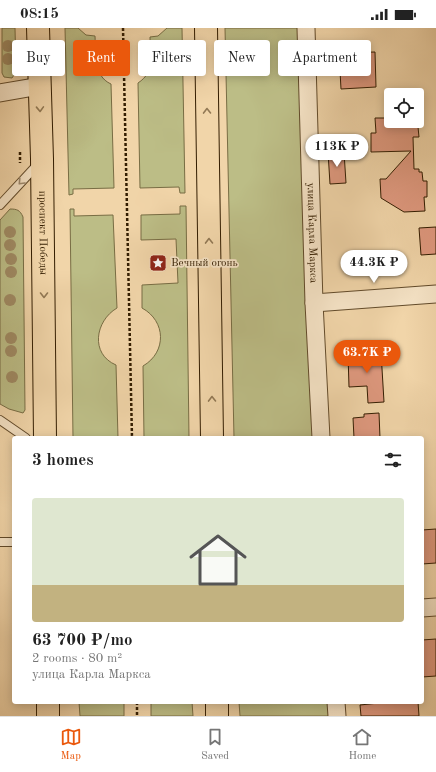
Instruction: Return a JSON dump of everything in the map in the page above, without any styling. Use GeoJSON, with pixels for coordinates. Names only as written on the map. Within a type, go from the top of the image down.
{"type":"FeatureCollection","features":[{"type":"Feature","properties":{"kind":"main road","name":"проспект Победы"},"geometry":{"type":"LineString","coordinates":[[38,28],[42,159],[45,436]]}},
{"type":"Feature","properties":{"kind":"main road"},"geometry":{"type":"LineString","coordinates":[[206,28],[212,436]]}},
{"type":"Feature","properties":{"kind":"main road"},"geometry":{"type":"LineString","coordinates":[[48,704],[48,716]]}},
{"type":"Feature","properties":{"kind":"main road"},"geometry":{"type":"LineString","coordinates":[[216,704],[217,716]]}},
{"type":"Feature","properties":{"kind":"street","name":"улица Карла Маркса"},"geometry":{"type":"LineString","coordinates":[[306,28],[314,303],[321,436]]}},
{"type":"Feature","properties":{"kind":"street"},"geometry":{"type":"LineString","coordinates":[[0,93],[40,86]]}},
{"type":"Feature","properties":{"kind":"street"},"geometry":{"type":"LineString","coordinates":[[314,303],[436,294]]}},
{"type":"Feature","properties":{"kind":"street"},"geometry":{"type":"LineString","coordinates":[[424,608],[436,607]]}},
{"type":"Feature","properties":{"kind":"street"},"geometry":{"type":"LineString","coordinates":[[336,704],[337,716]]}},
{"type":"Feature","properties":{"kind":"lane"},"geometry":{"type":"LineString","coordinates":[[0,205],[42,159]]}},
{"type":"Feature","properties":{"kind":"lane"},"geometry":{"type":"LineString","coordinates":[[0,420],[23,436]]}},
{"type":"Feature","properties":{"kind":"lane"},"geometry":{"type":"LineString","coordinates":[[0,542],[12,542]]}},
{"type":"Feature","properties":{"kind":"path"},"geometry":{"type":"LineString","coordinates":[[123,28],[132,436]]}},
{"type":"Feature","properties":{"kind":"path"},"geometry":{"type":"LineString","coordinates":[[137,704],[137,716]]}},
{"type":"Feature","properties":{"kind":"green space"},"geometry":{"type":"Polygon","coordinates":[[[2,28],[15,28],[15,40],[12,40],[12,76],[13,76],[12,78],[4,77],[2,73],[2,28]]]}},
{"type":"Feature","properties":{"kind":"green space"},"geometry":{"type":"Polygon","coordinates":[[[65,28],[78,28],[86,35],[95,36],[95,40],[73,40],[73,76],[101,76],[111,84],[114,188],[73,189],[73,194],[69,195],[65,28]]]}},
{"type":"Feature","properties":{"kind":"green space"},"geometry":{"type":"Polygon","coordinates":[[[167,28],[182,28],[182,40],[150,40],[150,37],[158,36],[167,28]]]}},
{"type":"Feature","properties":{"kind":"green space"},"geometry":{"type":"Polygon","coordinates":[[[225,28],[298,28],[298,40],[278,40],[278,76],[300,76],[313,436],[234,436],[226,76],[270,76],[270,40],[225,40],[225,28]]]}},
{"type":"Feature","properties":{"kind":"green space"},"geometry":{"type":"Polygon","coordinates":[[[145,76],[183,76],[185,193],[180,193],[179,187],[140,188],[138,83],[145,76]]]}},
{"type":"Feature","properties":{"kind":"green space"},"geometry":{"type":"Polygon","coordinates":[[[180,206],[186,206],[189,436],[144,436],[143,366],[151,360],[156,353],[160,345],[160,337],[159,328],[156,321],[142,308],[142,285],[178,283],[176,239],[141,240],[141,215],[180,214],[180,206]]]}},
{"type":"Feature","properties":{"kind":"green space"},"geometry":{"type":"Polygon","coordinates":[[[10,209],[18,210],[23,217],[25,410],[23,413],[9,409],[0,404],[0,220],[10,209]]]}},
{"type":"Feature","properties":{"kind":"green space"},"geometry":{"type":"Polygon","coordinates":[[[70,209],[74,209],[74,216],[113,215],[117,308],[104,321],[98,337],[99,346],[102,353],[108,360],[116,365],[118,436],[73,436],[70,209]]]}},
{"type":"Feature","properties":{"kind":"green space"},"geometry":{"type":"Polygon","coordinates":[[[79,704],[124,704],[124,716],[80,716],[79,704]]]}},
{"type":"Feature","properties":{"kind":"green space"},"geometry":{"type":"Polygon","coordinates":[[[151,704],[192,704],[193,716],[151,716],[151,704]]]}},
{"type":"Feature","properties":{"kind":"green space"},"geometry":{"type":"Polygon","coordinates":[[[239,704],[329,704],[331,716],[240,716],[239,704]]]}},
{"type":"Feature","properties":{"kind":"building"},"geometry":{"type":"Polygon","coordinates":[[[371,52],[375,52],[376,87],[341,89],[340,76],[371,76],[371,52]]]}},
{"type":"Feature","properties":{"kind":"building"},"geometry":{"type":"Polygon","coordinates":[[[375,118],[384,118],[384,128],[418,128],[419,137],[413,137],[414,169],[419,169],[419,172],[422,172],[423,181],[427,181],[427,197],[424,197],[425,211],[404,212],[381,198],[380,179],[386,179],[411,151],[371,152],[371,133],[376,133],[375,118]]]}},
{"type":"Feature","properties":{"kind":"building"},"geometry":{"type":"Polygon","coordinates":[[[328,152],[344,152],[346,183],[330,184],[328,152]]]}},
{"type":"Feature","properties":{"kind":"building"},"geometry":{"type":"Polygon","coordinates":[[[436,227],[436,254],[421,255],[419,228],[436,227]]]}},
{"type":"Feature","properties":{"kind":"building"},"geometry":{"type":"Polygon","coordinates":[[[381,352],[384,402],[368,403],[367,386],[349,387],[348,354],[381,352]]]}},
{"type":"Feature","properties":{"kind":"building"},"geometry":{"type":"Polygon","coordinates":[[[379,413],[380,436],[354,436],[353,418],[364,417],[364,414],[379,413]]]}},
{"type":"Feature","properties":{"kind":"building"},"geometry":{"type":"Polygon","coordinates":[[[436,529],[436,563],[424,564],[424,530],[436,529]]]}},
{"type":"Feature","properties":{"kind":"building"},"geometry":{"type":"Polygon","coordinates":[[[436,639],[436,676],[424,677],[424,640],[436,639]]]}},
{"type":"Feature","properties":{"kind":"building"},"geometry":{"type":"Polygon","coordinates":[[[418,704],[419,716],[361,716],[360,705],[418,704]]]}},
{"type":"Feature","properties":{"kind":"place","name":"Вечный огонь"},"geometry":{"type":"Point","coordinates":[158,263]}}]}
